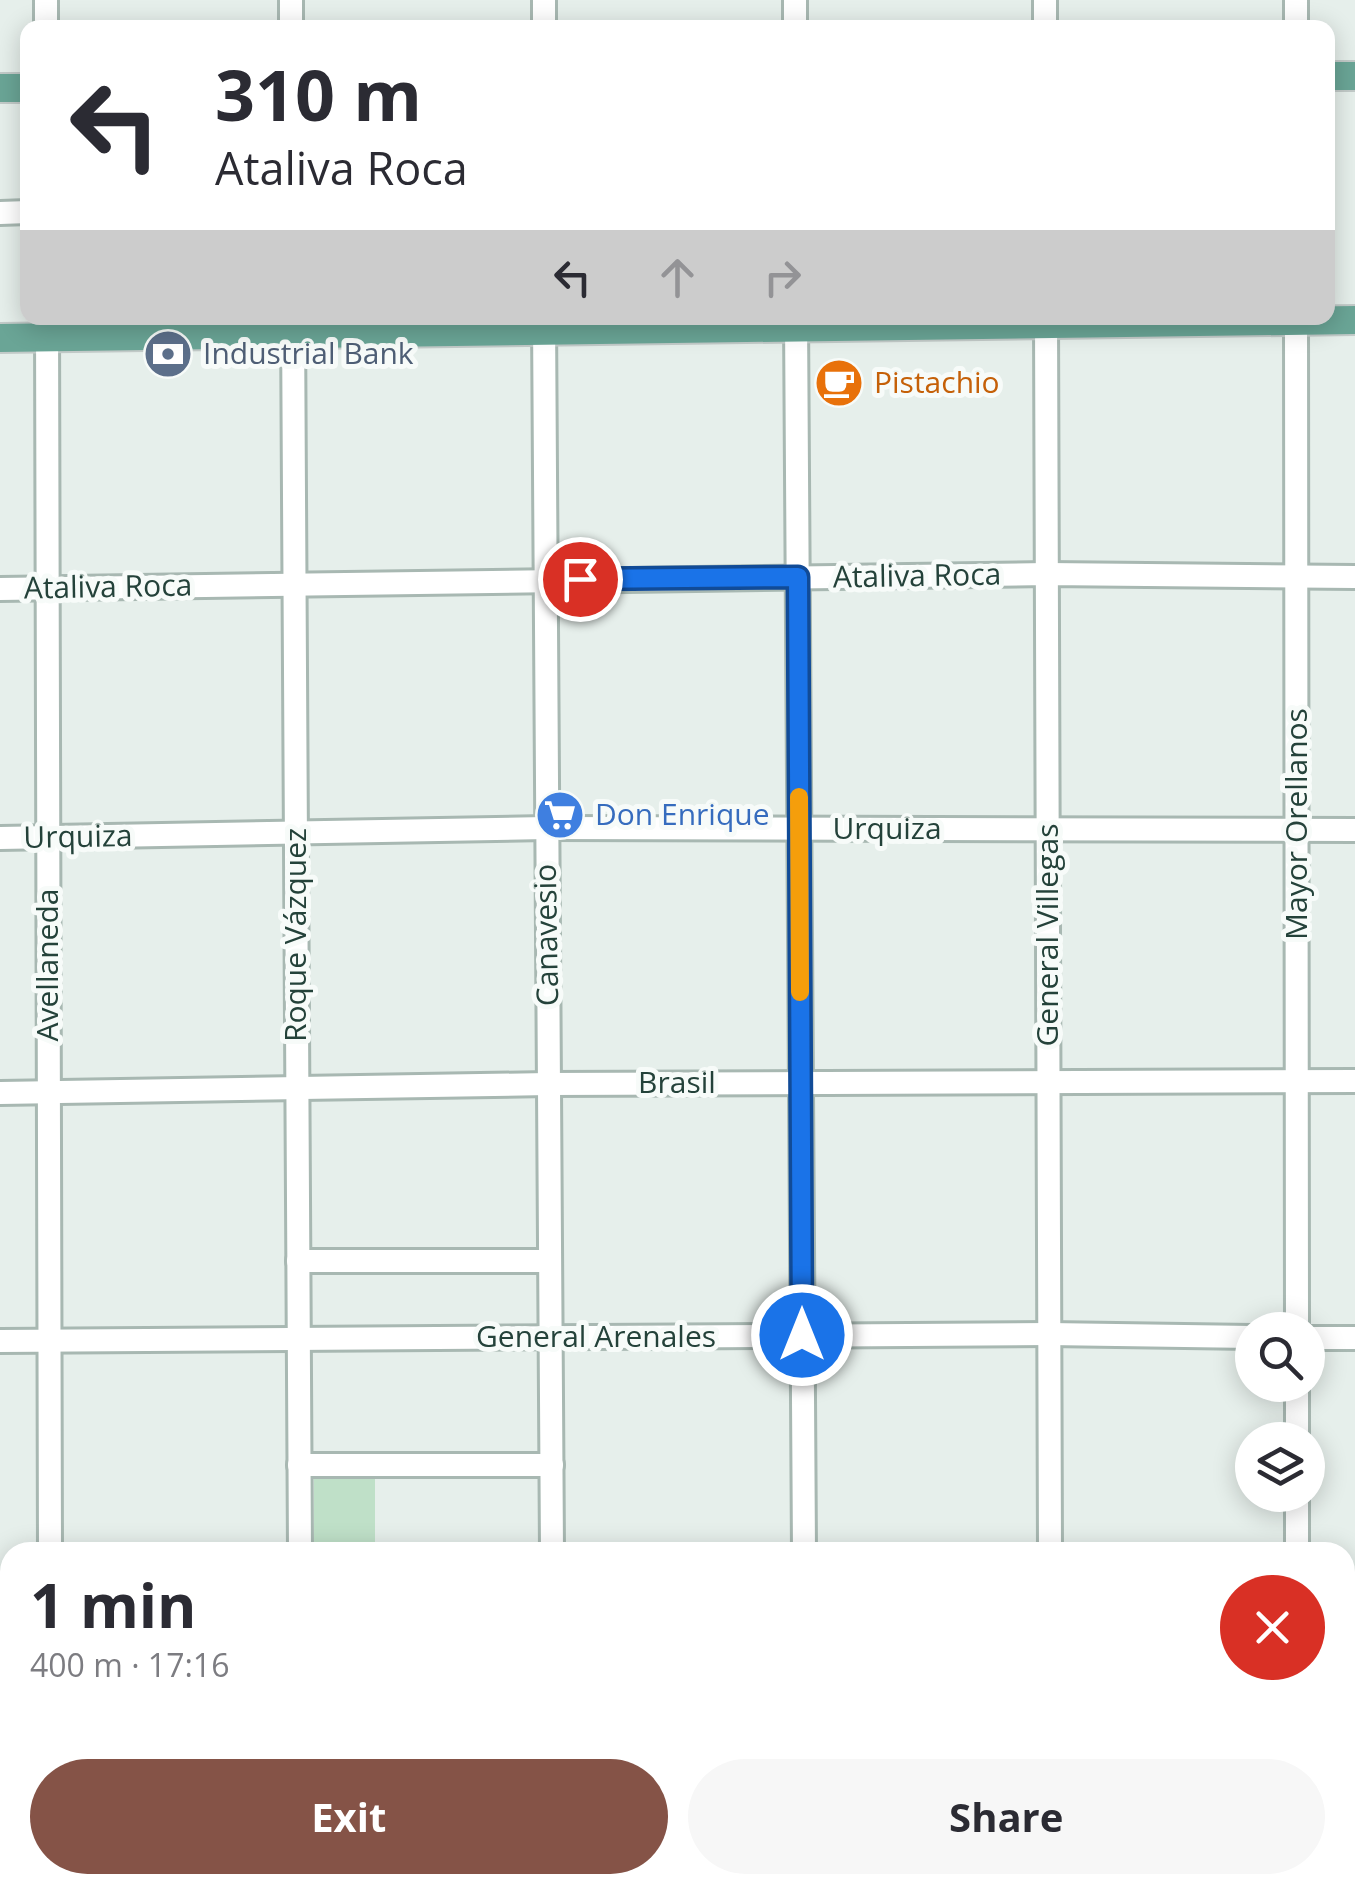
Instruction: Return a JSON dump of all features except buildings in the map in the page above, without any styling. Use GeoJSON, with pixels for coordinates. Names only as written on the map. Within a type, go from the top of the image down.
{"type":"FeatureCollection","features":[{"type":"Feature","properties":{"kind":"main road"},"geometry":{"type":"LineString","coordinates":[[0,338],[47,327],[293,325]]}},
{"type":"Feature","properties":{"kind":"street","name":"Roque Vázquez"},"geometry":{"type":"LineString","coordinates":[[293,325],[300,1542]]}},
{"type":"Feature","properties":{"kind":"street","name":"Canavesio"},"geometry":{"type":"LineString","coordinates":[[544,325],[552,1542]]}},
{"type":"Feature","properties":{"kind":"street"},"geometry":{"type":"LineString","coordinates":[[796,325],[804,1542]]}},
{"type":"Feature","properties":{"kind":"street","name":"General Villegas"},"geometry":{"type":"LineString","coordinates":[[1046,325],[1050,1542]]}},
{"type":"Feature","properties":{"kind":"street","name":"Mayor Orellanos"},"geometry":{"type":"LineString","coordinates":[[1296,325],[1297,1312]]}},
{"type":"Feature","properties":{"kind":"street","name":"Avellaneda"},"geometry":{"type":"LineString","coordinates":[[47,327],[50,1542]]}},
{"type":"Feature","properties":{"kind":"street","name":"Ataliva Roca"},"geometry":{"type":"LineString","coordinates":[[0,589],[1047,574],[1355,577]]}},
{"type":"Feature","properties":{"kind":"street","name":"Urquiza"},"geometry":{"type":"LineString","coordinates":[[0,838],[546,828],[1355,830]]}},
{"type":"Feature","properties":{"kind":"street","name":"Brasil"},"geometry":{"type":"LineString","coordinates":[[0,1093],[548,1084],[1355,1082]]}},
{"type":"Feature","properties":{"kind":"street"},"geometry":{"type":"LineString","coordinates":[[298,1261],[550,1261]]}},
{"type":"Feature","properties":{"kind":"street","name":"General Arenales"},"geometry":{"type":"LineString","coordinates":[[0,1341],[1049,1334],[1235,1337]]}},
{"type":"Feature","properties":{"kind":"street"},"geometry":{"type":"LineString","coordinates":[[1325,1338],[1355,1338]]}},
{"type":"Feature","properties":{"kind":"street"},"geometry":{"type":"LineString","coordinates":[[299,1465],[552,1465]]}},
{"type":"Feature","properties":{"kind":"street"},"geometry":{"type":"LineString","coordinates":[[1297,1512],[1298,1542]]}},
{"type":"Feature","properties":{"kind":"green space"},"geometry":{"type":"Polygon","coordinates":[[[314,1474],[375,1475],[375,1542],[314,1542],[314,1474]]]}},
{"type":"Feature","properties":{"kind":"slow traffic"},"geometry":{"type":"LineString","coordinates":[[799,797],[800,992]]}},
{"type":"Feature","properties":{"kind":"place","name":"Industrial Bank"},"geometry":{"type":"Point","coordinates":[168,354]}},
{"type":"Feature","properties":{"kind":"place","name":"Pistachio"},"geometry":{"type":"Point","coordinates":[839,383]}},
{"type":"Feature","properties":{"kind":"place","name":"Don Enrique"},"geometry":{"type":"Point","coordinates":[560,815]}},
{"type":"Feature","properties":{"kind":"route"},"geometry":{"type":"LineString","coordinates":[[580,579],[798,577],[802,1335]]}}]}
